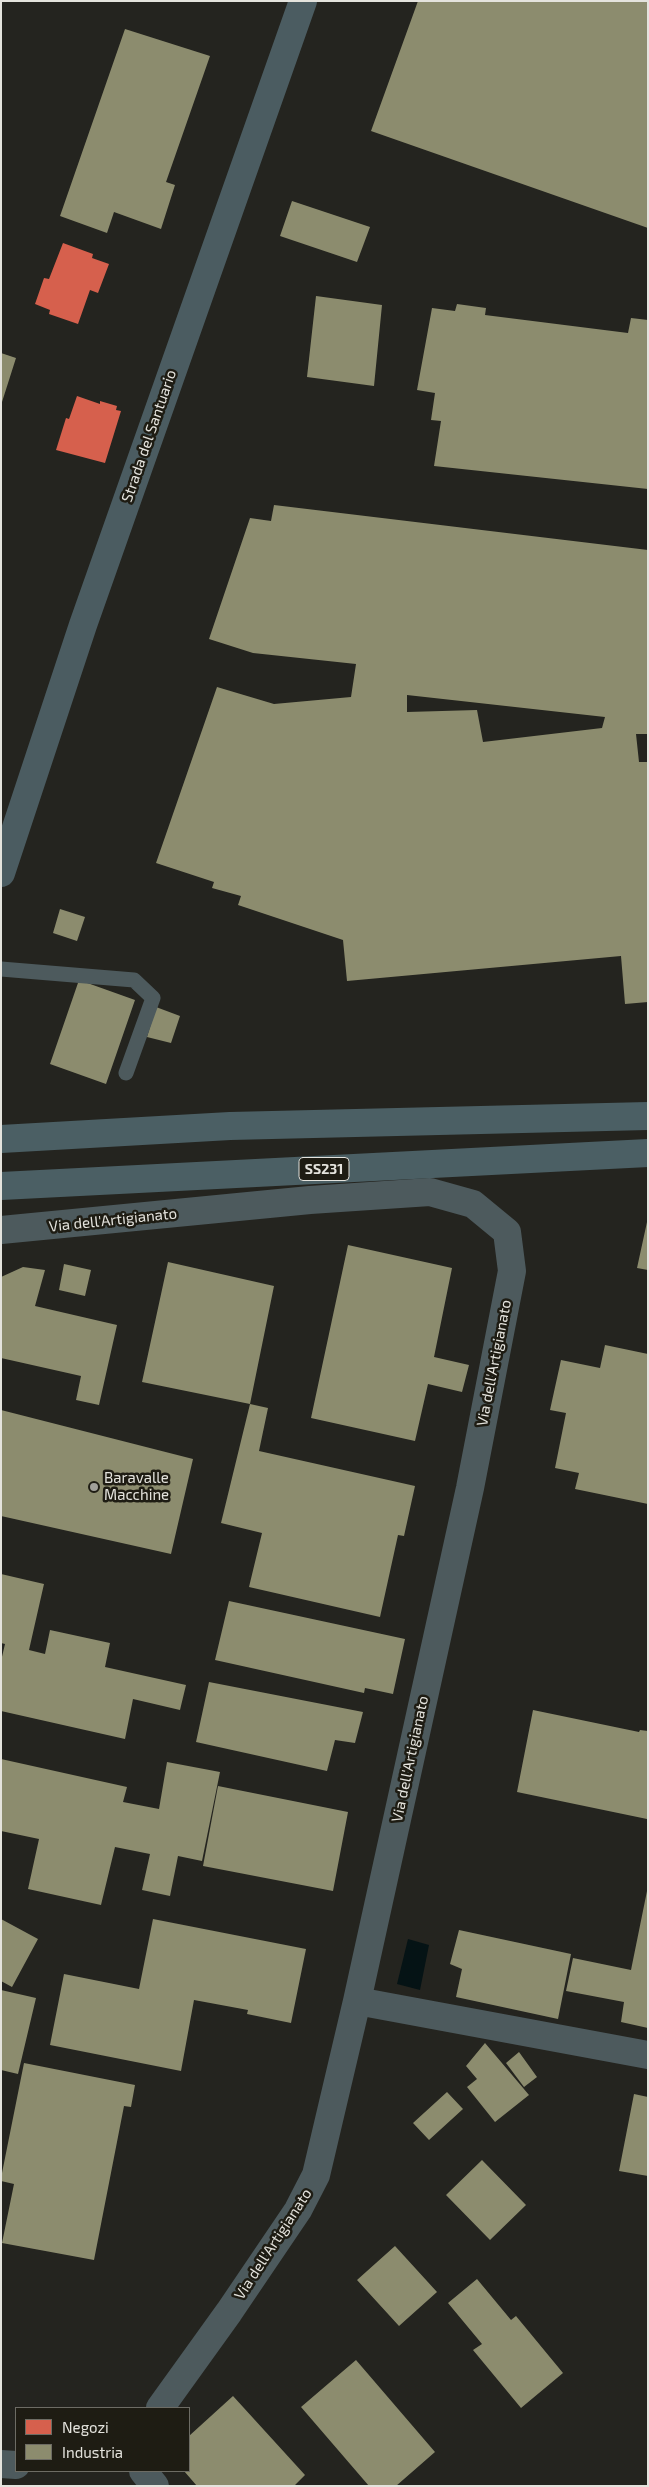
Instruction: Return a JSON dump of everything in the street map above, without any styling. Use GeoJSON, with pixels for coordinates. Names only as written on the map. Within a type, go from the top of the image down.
{"type":"FeatureCollection","features":[{"type":"Feature","properties":{"kind":"highway"},"geometry":{"type":"LineString","coordinates":[[1,1139],[230,1126],[648,1116]]}},
{"type":"Feature","properties":{"kind":"highway","name":"SS231"},"geometry":{"type":"LineString","coordinates":[[1,1186],[648,1153]]}},
{"type":"Feature","properties":{"kind":"street","name":"Strada del Santuario"},"geometry":{"type":"LineString","coordinates":[[1,873],[83,625],[303,1]]}},
{"type":"Feature","properties":{"kind":"street","name":"Via dell'Artigianato"},"geometry":{"type":"LineString","coordinates":[[1,1230],[310,1200],[430,1192],[473,1204],[507,1232],[512,1271],[470,1488],[357,2001],[316,2174],[298,2210],[161,2407]]}},
{"type":"Feature","properties":{"kind":"street"},"geometry":{"type":"LineString","coordinates":[[357,2001],[648,2055]]}},
{"type":"Feature","properties":{"kind":"street"},"geometry":{"type":"LineString","coordinates":[[1,2464],[15,2465]]}},
{"type":"Feature","properties":{"kind":"street"},"geometry":{"type":"LineString","coordinates":[[144,2472],[156,2486]]}},
{"type":"Feature","properties":{"kind":"lane"},"geometry":{"type":"LineString","coordinates":[[1,969],[134,980],[153,998],[126,1073]]}},
{"type":"Feature","properties":{"kind":"shaded area"},"geometry":{"type":"Polygon","coordinates":[[[408,1939],[429,1945],[420,1990],[397,1984],[408,1939]]]}},
{"type":"Feature","properties":{"kind":"building: Negozi"},"geometry":{"type":"Polygon","coordinates":[[[63,243],[93,254],[92,258],[109,264],[98,293],[90,290],[78,324],[49,314],[50,310],[35,304],[44,278],[49,279],[63,243]]]}},
{"type":"Feature","properties":{"kind":"building: Negozi"},"geometry":{"type":"Polygon","coordinates":[[[77,396],[100,404],[100,401],[117,406],[116,410],[121,411],[105,463],[56,450],[66,418],[69,419],[77,396]]]}},
{"type":"Feature","properties":{"kind":"building: Industria"},"geometry":{"type":"Polygon","coordinates":[[[418,1],[648,1],[648,228],[371,131],[418,1]]]}},
{"type":"Feature","properties":{"kind":"building: Industria"},"geometry":{"type":"Polygon","coordinates":[[[125,29],[210,56],[166,182],[175,185],[161,229],[114,212],[107,233],[60,216],[125,29]]]}},
{"type":"Feature","properties":{"kind":"building: Industria"},"geometry":{"type":"Polygon","coordinates":[[[292,201],[370,227],[357,262],[280,236],[292,201]]]}},
{"type":"Feature","properties":{"kind":"building: Industria"},"geometry":{"type":"Polygon","coordinates":[[[316,296],[382,305],[374,386],[307,377],[316,296]]]}},
{"type":"Feature","properties":{"kind":"building: Industria"},"geometry":{"type":"Polygon","coordinates":[[[457,304],[486,308],[485,315],[628,333],[631,318],[648,320],[648,489],[434,466],[441,421],[431,420],[435,393],[417,390],[432,308],[455,311],[457,304]]]}},
{"type":"Feature","properties":{"kind":"building: Industria"},"geometry":{"type":"Polygon","coordinates":[[[1,353],[16,358],[2,402],[1,402],[1,353]]]}},
{"type":"Feature","properties":{"kind":"building: Industria"},"geometry":{"type":"Polygon","coordinates":[[[274,505],[648,550],[648,734],[636,734],[639,762],[648,762],[648,1002],[625,1004],[621,956],[347,981],[343,940],[238,905],[241,896],[212,888],[214,882],[156,863],[217,687],[274,704],[351,697],[356,664],[253,653],[209,639],[250,518],[271,521],[274,505]],[[407,695],[407,712],[477,710],[483,742],[602,728],[605,717],[407,695]]]}},
{"type":"Feature","properties":{"kind":"building: Industria"},"geometry":{"type":"Polygon","coordinates":[[[60,909],[85,917],[77,941],[53,933],[60,909]]]}},
{"type":"Feature","properties":{"kind":"building: Industria"},"geometry":{"type":"Polygon","coordinates":[[[79,980],[135,1000],[106,1084],[50,1064],[79,980]]]}},
{"type":"Feature","properties":{"kind":"building: Industria"},"geometry":{"type":"Polygon","coordinates":[[[156,1007],[180,1016],[171,1043],[147,1037],[156,1007]]]}},
{"type":"Feature","properties":{"kind":"building: Industria"},"geometry":{"type":"Polygon","coordinates":[[[648,1222],[648,1270],[637,1268],[648,1222]]]}},
{"type":"Feature","properties":{"kind":"building: Industria"},"geometry":{"type":"Polygon","coordinates":[[[348,1245],[452,1268],[434,1357],[469,1365],[462,1392],[428,1384],[415,1441],[311,1418],[348,1245]]]}},
{"type":"Feature","properties":{"kind":"building: Industria"},"geometry":{"type":"Polygon","coordinates":[[[168,1262],[274,1286],[250,1404],[142,1382],[168,1262]]]}},
{"type":"Feature","properties":{"kind":"building: Industria"},"geometry":{"type":"Polygon","coordinates":[[[64,1264],[91,1270],[85,1296],[59,1290],[64,1264]]]}},
{"type":"Feature","properties":{"kind":"building: Industria"},"geometry":{"type":"Polygon","coordinates":[[[23,1267],[45,1270],[35,1306],[117,1325],[99,1405],[76,1400],[81,1376],[1,1358],[1,1277],[23,1267]]]}},
{"type":"Feature","properties":{"kind":"building: Industria"},"geometry":{"type":"Polygon","coordinates":[[[605,1345],[648,1354],[648,1504],[575,1489],[579,1473],[555,1468],[566,1413],[550,1410],[561,1360],[600,1368],[605,1345]]]}},
{"type":"Feature","properties":{"kind":"building: Industria"},"geometry":{"type":"Polygon","coordinates":[[[250,1404],[268,1408],[259,1451],[415,1486],[404,1536],[398,1535],[380,1617],[249,1587],[262,1533],[221,1523],[250,1404]]]}},
{"type":"Feature","properties":{"kind":"building: Industria","name":"Baravalle Macchine"},"geometry":{"type":"Polygon","coordinates":[[[1,1410],[193,1459],[171,1554],[1,1516],[1,1410]]]}},
{"type":"Feature","properties":{"kind":"building: Industria"},"geometry":{"type":"Polygon","coordinates":[[[1,1574],[44,1584],[29,1650],[45,1654],[50,1630],[110,1643],[105,1667],[186,1685],[180,1710],[133,1699],[125,1739],[1,1711],[1,1661],[5,1644],[1,1643],[1,1574]]]}},
{"type":"Feature","properties":{"kind":"building: Industria"},"geometry":{"type":"Polygon","coordinates":[[[229,1601],[405,1639],[393,1694],[365,1688],[364,1693],[215,1660],[229,1601]]]}},
{"type":"Feature","properties":{"kind":"building: Industria"},"geometry":{"type":"Polygon","coordinates":[[[209,1682],[363,1712],[355,1743],[335,1740],[327,1771],[196,1742],[209,1682]]]}},
{"type":"Feature","properties":{"kind":"building: Industria"},"geometry":{"type":"Polygon","coordinates":[[[533,1710],[639,1732],[640,1730],[648,1731],[647,1819],[517,1792],[533,1710]]]}},
{"type":"Feature","properties":{"kind":"building: Industria"},"geometry":{"type":"Polygon","coordinates":[[[1,1759],[127,1787],[123,1802],[159,1809],[167,1762],[220,1772],[202,1861],[178,1856],[170,1896],[142,1890],[150,1854],[115,1847],[101,1905],[28,1889],[39,1839],[1,1831],[1,1759]]]}},
{"type":"Feature","properties":{"kind":"building: Industria"},"geometry":{"type":"Polygon","coordinates":[[[218,1786],[348,1812],[333,1891],[203,1866],[218,1786]]]}},
{"type":"Feature","properties":{"kind":"building: Industria"},"geometry":{"type":"Polygon","coordinates":[[[647,1891],[648,2028],[621,2022],[624,2002],[566,1991],[573,1958],[631,1970],[647,1891]]]}},
{"type":"Feature","properties":{"kind":"building: Industria"},"geometry":{"type":"Polygon","coordinates":[[[1,1919],[38,1939],[12,1987],[1,1981],[1,1919]]]}},
{"type":"Feature","properties":{"kind":"building: Industria"},"geometry":{"type":"Polygon","coordinates":[[[153,1919],[306,1949],[291,2023],[247,2014],[248,2010],[194,2000],[181,2071],[50,2045],[64,1974],[139,1989],[153,1919]]]}},
{"type":"Feature","properties":{"kind":"building: Industria"},"geometry":{"type":"Polygon","coordinates":[[[459,1930],[571,1954],[558,2019],[456,1997],[462,1969],[450,1964],[459,1930]]]}},
{"type":"Feature","properties":{"kind":"building: Industria"},"geometry":{"type":"Polygon","coordinates":[[[1,1990],[36,1998],[18,2074],[1,2070],[1,1990]]]}},
{"type":"Feature","properties":{"kind":"building: Industria"},"geometry":{"type":"Polygon","coordinates":[[[485,2043],[529,2095],[495,2122],[467,2087],[477,2079],[466,2066],[485,2043]]]}},
{"type":"Feature","properties":{"kind":"building: Industria"},"geometry":{"type":"Polygon","coordinates":[[[519,2052],[537,2077],[524,2087],[506,2063],[519,2052]]]}},
{"type":"Feature","properties":{"kind":"building: Industria"},"geometry":{"type":"Polygon","coordinates":[[[24,2063],[135,2085],[131,2107],[124,2106],[94,2260],[2,2243],[14,2184],[1,2181],[1,2178],[24,2063]]]}},
{"type":"Feature","properties":{"kind":"building: Industria"},"geometry":{"type":"Polygon","coordinates":[[[447,2092],[463,2109],[429,2140],[413,2123],[447,2092]]]}},
{"type":"Feature","properties":{"kind":"building: Industria"},"geometry":{"type":"Polygon","coordinates":[[[634,2094],[648,2097],[648,2176],[619,2171],[634,2094]]]}},
{"type":"Feature","properties":{"kind":"building: Industria"},"geometry":{"type":"Polygon","coordinates":[[[482,2160],[526,2205],[490,2240],[446,2195],[482,2160]]]}},
{"type":"Feature","properties":{"kind":"building: Industria"},"geometry":{"type":"Polygon","coordinates":[[[395,2246],[437,2292],[399,2326],[357,2280],[395,2246]]]}},
{"type":"Feature","properties":{"kind":"building: Industria"},"geometry":{"type":"Polygon","coordinates":[[[477,2279],[511,2320],[516,2316],[563,2373],[521,2408],[473,2350],[482,2344],[448,2303],[477,2279]]]}},
{"type":"Feature","properties":{"kind":"building: Industria"},"geometry":{"type":"Polygon","coordinates":[[[356,2360],[435,2452],[396,2486],[369,2486],[301,2407],[356,2360]]]}},
{"type":"Feature","properties":{"kind":"building: Industria"},"geometry":{"type":"Polygon","coordinates":[[[233,2396],[305,2475],[294,2486],[197,2486],[185,2472],[190,2472],[190,2435],[233,2396]]]}},
{"type":"Feature","properties":{"kind":"place","name":"Baravalle Macchine"},"geometry":{"type":"Point","coordinates":[94,1487]}}]}
